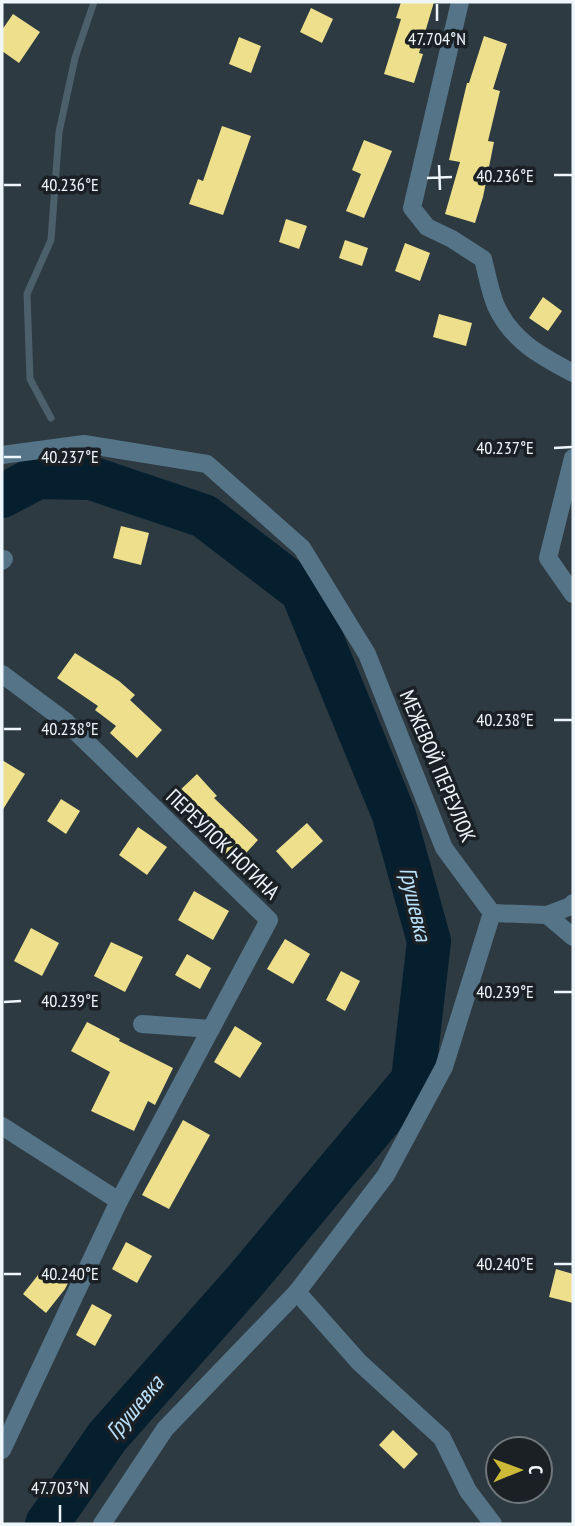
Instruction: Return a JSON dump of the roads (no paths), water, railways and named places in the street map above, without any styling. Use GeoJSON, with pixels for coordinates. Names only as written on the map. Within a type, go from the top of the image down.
{"type":"FeatureCollection","features":[{"type":"Feature","properties":{"kind":"street"},"geometry":{"type":"LineString","coordinates":[[460,2],[412,208],[427,227],[483,259],[495,305],[509,330],[532,350],[573,373]]}},
{"type":"Feature","properties":{"kind":"street","name":"МЕЖЕВОЙ ПЕРЕУЛОК"},"geometry":{"type":"LineString","coordinates":[[2,455],[84,444],[208,464],[302,548],[367,654],[444,848],[492,913]]}},
{"type":"Feature","properties":{"kind":"street"},"geometry":{"type":"LineString","coordinates":[[573,458],[548,558],[573,594]]}},
{"type":"Feature","properties":{"kind":"street","name":"ПЕРЕУЛОК НОГИНА"},"geometry":{"type":"LineString","coordinates":[[2,674],[65,721],[269,920],[119,1200],[2,1450]]}},
{"type":"Feature","properties":{"kind":"street"},"geometry":{"type":"LineString","coordinates":[[102,1524],[165,1429],[297,1292],[386,1175],[444,1067],[492,913],[547,915],[573,903]]}},
{"type":"Feature","properties":{"kind":"street"},"geometry":{"type":"LineString","coordinates":[[547,915],[573,937]]}},
{"type":"Feature","properties":{"kind":"street"},"geometry":{"type":"LineString","coordinates":[[142,1024],[211,1029]]}},
{"type":"Feature","properties":{"kind":"street"},"geometry":{"type":"LineString","coordinates":[[2,1126],[119,1200]]}},
{"type":"Feature","properties":{"kind":"street"},"geometry":{"type":"LineString","coordinates":[[297,1292],[359,1362],[442,1438],[468,1491],[493,1524]]}},
{"type":"Feature","properties":{"kind":"waterway"},"geometry":{"type":"LineString","coordinates":[[51,418],[30,379],[27,294],[51,240],[59,132],[75,58],[94,2]]}},
{"type":"Feature","properties":{"kind":"waterway","name":"Грушевка"},"geometry":{"type":"LineString","coordinates":[[2,496],[38,477],[91,478],[204,516],[302,591],[394,815],[429,941],[413,1080],[245,1281],[107,1437],[47,1524]]}}]}
